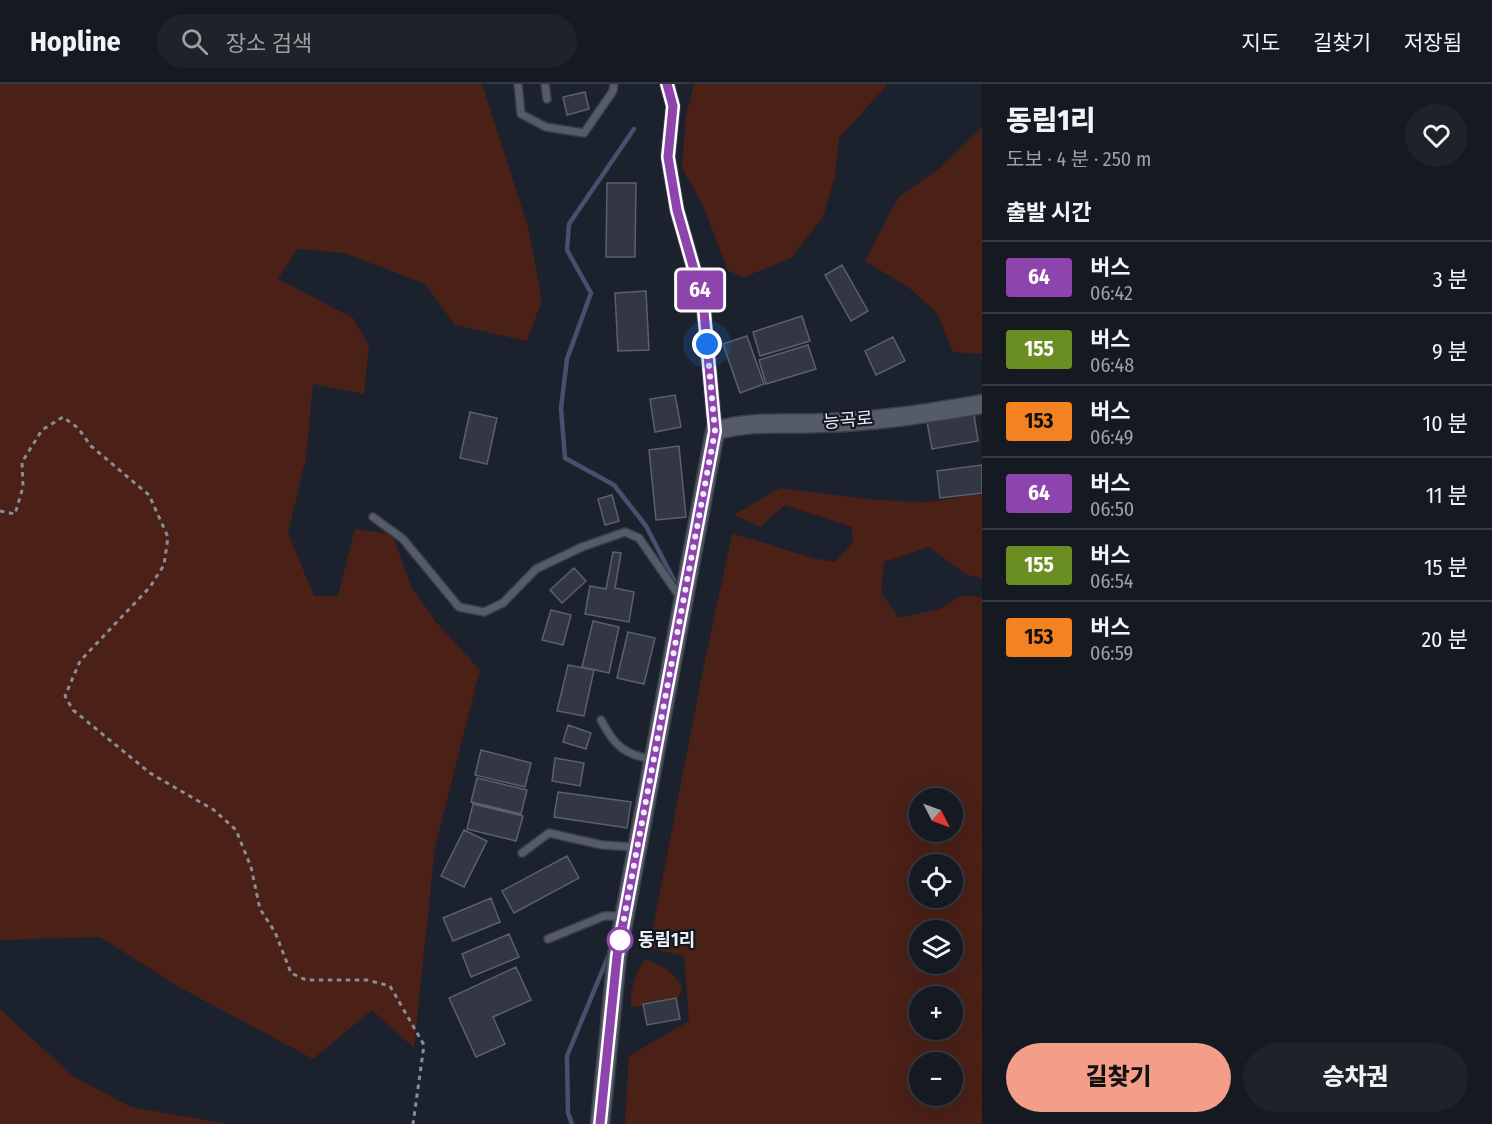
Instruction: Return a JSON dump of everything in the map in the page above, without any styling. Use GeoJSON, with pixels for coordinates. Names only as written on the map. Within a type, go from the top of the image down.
{"type":"FeatureCollection","features":[{"type":"Feature","properties":{"kind":"street"},"geometry":{"type":"LineString","coordinates":[[600,1124],[617,956],[715,431],[703,301],[677,210],[668,157],[673,106],[667,84]]}},
{"type":"Feature","properties":{"kind":"street","name":"능곡로"},"geometry":{"type":"LineString","coordinates":[[715,431],[741,424],[823,423],[936,412],[982,404]]}},
{"type":"Feature","properties":{"kind":"lane"},"geometry":{"type":"LineString","coordinates":[[518,84],[521,114],[546,127],[584,132],[613,91],[614,84]]}},
{"type":"Feature","properties":{"kind":"lane"},"geometry":{"type":"LineString","coordinates":[[545,84],[547,99]]}},
{"type":"Feature","properties":{"kind":"lane"},"geometry":{"type":"LineString","coordinates":[[373,517],[404,539],[459,607],[484,612],[503,603],[536,569],[582,547],[625,532],[639,538],[684,602]]}},
{"type":"Feature","properties":{"kind":"lane"},"geometry":{"type":"LineString","coordinates":[[600,720],[609,736],[629,756],[654,759]]}},
{"type":"Feature","properties":{"kind":"lane"},"geometry":{"type":"LineString","coordinates":[[522,853],[549,833],[602,845],[638,847]]}},
{"type":"Feature","properties":{"kind":"lane"},"geometry":{"type":"LineString","coordinates":[[548,939],[604,916],[625,916]]}},
{"type":"Feature","properties":{"kind":"path"},"geometry":{"type":"LineString","coordinates":[[0,511],[15,514],[23,487],[22,462],[42,430],[63,417],[78,428],[91,446],[149,495],[168,537],[164,565],[150,587],[80,661],[65,696],[73,710],[150,773],[214,810],[236,830],[251,867],[260,909],[275,932],[291,973],[306,980],[367,980],[390,986],[424,1045],[413,1124]]}},
{"type":"Feature","properties":{"kind":"shaded area"},"geometry":{"type":"Polygon","coordinates":[[[0,84],[482,84],[528,227],[542,300],[527,341],[455,325],[425,284],[344,253],[297,249],[278,279],[353,318],[369,345],[364,394],[313,384],[306,458],[288,533],[314,596],[338,596],[355,529],[392,534],[411,586],[436,622],[480,670],[435,847],[414,1048],[372,1010],[313,1059],[179,987],[100,937],[0,940],[0,84]]]}},
{"type":"Feature","properties":{"kind":"shaded area"},"geometry":{"type":"Polygon","coordinates":[[[694,84],[888,84],[839,138],[835,176],[823,217],[791,258],[744,277],[728,271],[704,208],[682,167],[686,115],[694,84]]]}},
{"type":"Feature","properties":{"kind":"shaded area"},"geometry":{"type":"Polygon","coordinates":[[[982,127],[982,354],[953,352],[937,313],[908,287],[865,261],[898,198],[940,168],[982,127]]]}},
{"type":"Feature","properties":{"kind":"shaded area"},"geometry":{"type":"Polygon","coordinates":[[[780,488],[875,500],[928,502],[982,493],[982,579],[965,574],[929,547],[884,562],[881,593],[899,618],[939,609],[963,595],[982,598],[982,1124],[625,1124],[629,1056],[689,1021],[684,956],[649,948],[732,534],[808,557],[834,562],[853,543],[852,527],[785,505],[760,527],[734,515],[780,488]]]}},
{"type":"Feature","properties":{"kind":"shaded area"},"geometry":{"type":"Polygon","coordinates":[[[646,960],[662,966],[682,986],[677,1003],[676,999],[637,1007],[631,1006],[634,981],[646,960]]]}},
{"type":"Feature","properties":{"kind":"shaded area"},"geometry":{"type":"Polygon","coordinates":[[[0,1009],[74,1077],[131,1107],[228,1124],[0,1124],[0,1009]]]}},
{"type":"Feature","properties":{"kind":"building"},"geometry":{"type":"Polygon","coordinates":[[[585,92],[589,109],[567,115],[563,97],[585,92]]]}},
{"type":"Feature","properties":{"kind":"building"},"geometry":{"type":"Polygon","coordinates":[[[607,183],[636,183],[635,257],[606,257],[607,183]]]}},
{"type":"Feature","properties":{"kind":"building"},"geometry":{"type":"Polygon","coordinates":[[[842,265],[868,311],[851,321],[825,275],[842,265]]]}},
{"type":"Feature","properties":{"kind":"building"},"geometry":{"type":"Polygon","coordinates":[[[646,291],[649,350],[618,351],[615,293],[646,291]]]}},
{"type":"Feature","properties":{"kind":"building"},"geometry":{"type":"Polygon","coordinates":[[[802,316],[810,341],[760,356],[753,332],[802,316]]]}},
{"type":"Feature","properties":{"kind":"building"},"geometry":{"type":"Polygon","coordinates":[[[747,336],[764,384],[740,393],[723,344],[747,336]]]}},
{"type":"Feature","properties":{"kind":"building"},"geometry":{"type":"Polygon","coordinates":[[[893,337],[905,361],[876,375],[865,351],[893,337]]]}},
{"type":"Feature","properties":{"kind":"building"},"geometry":{"type":"Polygon","coordinates":[[[808,345],[816,369],[766,384],[759,360],[808,345]]]}},
{"type":"Feature","properties":{"kind":"building"},"geometry":{"type":"Polygon","coordinates":[[[675,395],[681,427],[655,432],[650,399],[675,395]]]}},
{"type":"Feature","properties":{"kind":"building"},"geometry":{"type":"Polygon","coordinates":[[[470,412],[497,418],[487,464],[460,458],[470,412]]]}},
{"type":"Feature","properties":{"kind":"building"},"geometry":{"type":"Polygon","coordinates":[[[974,414],[978,441],[932,449],[927,422],[974,414]]]}},
{"type":"Feature","properties":{"kind":"building"},"geometry":{"type":"Polygon","coordinates":[[[679,446],[686,517],[656,520],[649,450],[679,446]]]}},
{"type":"Feature","properties":{"kind":"building"},"geometry":{"type":"Polygon","coordinates":[[[982,465],[982,493],[940,498],[937,471],[982,465]]]}},
{"type":"Feature","properties":{"kind":"building"},"geometry":{"type":"Polygon","coordinates":[[[612,495],[619,521],[605,525],[598,499],[612,495]]]}},
{"type":"Feature","properties":{"kind":"building"},"geometry":{"type":"Polygon","coordinates":[[[613,552],[621,553],[615,588],[634,592],[629,622],[585,614],[590,586],[606,589],[613,552]]]}},
{"type":"Feature","properties":{"kind":"building"},"geometry":{"type":"Polygon","coordinates":[[[574,568],[586,581],[562,603],[550,590],[574,568]]]}},
{"type":"Feature","properties":{"kind":"building"},"geometry":{"type":"Polygon","coordinates":[[[551,610],[571,615],[563,645],[542,640],[551,610]]]}},
{"type":"Feature","properties":{"kind":"building"},"geometry":{"type":"Polygon","coordinates":[[[593,621],[619,627],[609,673],[582,667],[593,621]]]}},
{"type":"Feature","properties":{"kind":"building"},"geometry":{"type":"Polygon","coordinates":[[[628,632],[655,638],[644,684],[617,678],[628,632]]]}},
{"type":"Feature","properties":{"kind":"building"},"geometry":{"type":"Polygon","coordinates":[[[568,665],[594,670],[584,716],[557,711],[568,665]]]}},
{"type":"Feature","properties":{"kind":"building"},"geometry":{"type":"Polygon","coordinates":[[[568,725],[591,733],[586,749],[563,742],[568,725]]]}},
{"type":"Feature","properties":{"kind":"building"},"geometry":{"type":"Polygon","coordinates":[[[481,750],[531,763],[525,787],[475,775],[481,750]]]}},
{"type":"Feature","properties":{"kind":"building"},"geometry":{"type":"Polygon","coordinates":[[[555,758],[584,763],[580,786],[552,781],[555,758]]]}},
{"type":"Feature","properties":{"kind":"building"},"geometry":{"type":"Polygon","coordinates":[[[477,778],[527,790],[521,814],[471,802],[477,778]]]}},
{"type":"Feature","properties":{"kind":"building"},"geometry":{"type":"Polygon","coordinates":[[[558,792],[631,802],[627,828],[554,817],[558,792]]]}},
{"type":"Feature","properties":{"kind":"building"},"geometry":{"type":"Polygon","coordinates":[[[473,804],[523,816],[516,841],[467,829],[473,804]]]}},
{"type":"Feature","properties":{"kind":"building"},"geometry":{"type":"Polygon","coordinates":[[[464,830],[487,841],[464,887],[441,876],[464,830]]]}},
{"type":"Feature","properties":{"kind":"building"},"geometry":{"type":"Polygon","coordinates":[[[567,856],[579,878],[514,913],[502,891],[567,856]]]}},
{"type":"Feature","properties":{"kind":"building"},"geometry":{"type":"Polygon","coordinates":[[[491,898],[500,922],[453,941],[443,918],[491,898]]]}},
{"type":"Feature","properties":{"kind":"building"},"geometry":{"type":"Polygon","coordinates":[[[509,934],[519,957],[471,977],[462,954],[509,934]]]}},
{"type":"Feature","properties":{"kind":"building"},"geometry":{"type":"Polygon","coordinates":[[[516,967],[531,1000],[493,1017],[505,1044],[476,1057],[449,998],[516,967]]]}},
{"type":"Feature","properties":{"kind":"building"},"geometry":{"type":"Polygon","coordinates":[[[676,998],[680,1019],[647,1025],[643,1004],[676,998]]]}},
{"type":"Feature","properties":{"kind":"waterway"},"geometry":{"type":"LineString","coordinates":[[634,129],[569,224],[567,250],[591,293],[567,359],[561,408],[565,458],[614,485],[646,526],[674,580]]}},
{"type":"Feature","properties":{"kind":"waterway"},"geometry":{"type":"LineString","coordinates":[[572,1124],[568,1113],[567,1056],[610,952]]}},
{"type":"Feature","properties":{"kind":"bus line","name":"64"},"geometry":{"type":"LineString","coordinates":[[600,1124],[617,956],[715,431],[703,301],[677,210],[668,157],[673,106],[667,84]]}},
{"type":"Feature","properties":{"kind":"place","name":"동림1리"},"geometry":{"type":"Point","coordinates":[620,940]}},
{"type":"Feature","properties":{"kind":"route"},"geometry":{"type":"LineString","coordinates":[[620,940],[715,431],[707,344]]}}]}
